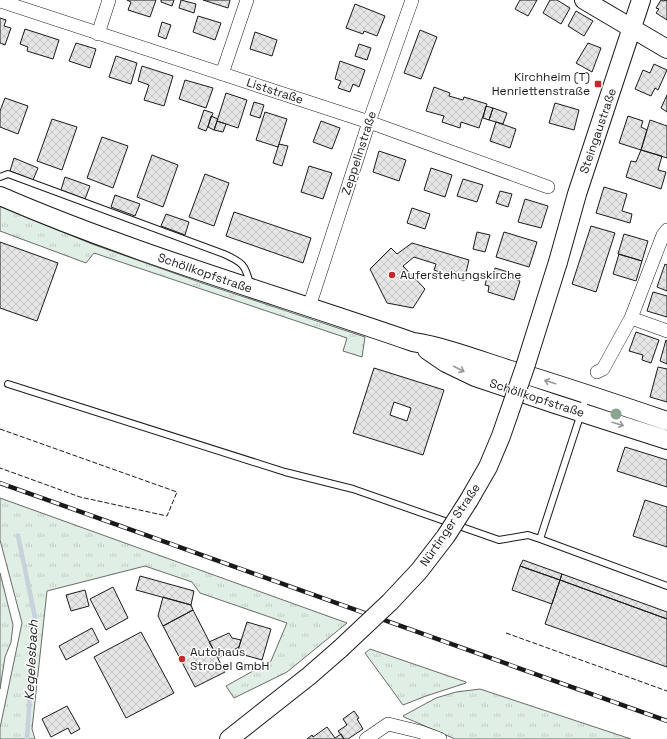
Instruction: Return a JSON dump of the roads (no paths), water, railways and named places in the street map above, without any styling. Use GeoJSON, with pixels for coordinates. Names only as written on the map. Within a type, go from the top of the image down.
{"type":"FeatureCollection","features":[{"type":"Feature","properties":{"kind":"main road"},"geometry":{"type":"LineString","coordinates":[[584,0],[667,49]]}},
{"type":"Feature","properties":{"kind":"main road","name":"Steingaustraße"},"geometry":{"type":"LineString","coordinates":[[558,262],[577,194],[641,0]]}},
{"type":"Feature","properties":{"kind":"main road","name":"Schöllkopfstraße"},"geometry":{"type":"LineString","coordinates":[[0,196],[138,250],[413,342],[431,345],[588,394],[667,421]]}},
{"type":"Feature","properties":{"kind":"main road","name":"Nürtinger Straße"},"geometry":{"type":"LineString","coordinates":[[229,739],[309,676],[340,649],[390,602],[419,571],[446,536],[488,467],[501,436],[525,367],[558,262]]}},
{"type":"Feature","properties":{"kind":"main road","name":"Schöllkopfstraße"},"geometry":{"type":"LineString","coordinates":[[413,342],[446,363],[475,378],[667,440]]}},
{"type":"Feature","properties":{"kind":"street"},"geometry":{"type":"LineString","coordinates":[[98,34],[109,0]]}},
{"type":"Feature","properties":{"kind":"street"},"geometry":{"type":"LineString","coordinates":[[222,74],[247,0]]}},
{"type":"Feature","properties":{"kind":"street","name":"Zeppelinstraße"},"geometry":{"type":"LineString","coordinates":[[309,307],[369,122],[412,0]]}},
{"type":"Feature","properties":{"kind":"street","name":"Liststraße"},"geometry":{"type":"LineString","coordinates":[[0,1],[369,122],[548,187]]}},
{"type":"Feature","properties":{"kind":"street"},"geometry":{"type":"LineString","coordinates":[[597,372],[602,369],[631,318],[663,236],[667,230]]}},
{"type":"Feature","properties":{"kind":"street"},"geometry":{"type":"LineString","coordinates":[[631,318],[667,331]]}},
{"type":"Feature","properties":{"kind":"street"},"geometry":{"type":"LineString","coordinates":[[366,739],[388,724],[421,732],[440,739]]}},
{"type":"Feature","properties":{"kind":"lane"},"geometry":{"type":"LineString","coordinates":[[0,177],[8,174],[224,254],[240,263],[247,270],[251,288]]}},
{"type":"Feature","properties":{"kind":"lane"},"geometry":{"type":"LineString","coordinates":[[8,384],[285,472],[353,489],[500,540],[528,535],[667,586]]}},
{"type":"Feature","properties":{"kind":"lane"},"geometry":{"type":"LineString","coordinates":[[540,539],[588,394]]}},
{"type":"Feature","properties":{"kind":"waterway","name":"Kegelesbach"},"geometry":{"type":"LineString","coordinates":[[18,536],[35,617],[27,739]]}},
{"type":"Feature","properties":{"kind":"railway"},"geometry":{"type":"LineString","coordinates":[[0,483],[667,721]]}},
{"type":"Feature","properties":{"kind":"place","name":"Kirchheim (T) Henriettenstraße"},"geometry":{"type":"Point","coordinates":[598,84]}},
{"type":"Feature","properties":{"kind":"place","name":"Auferstehungskirche"},"geometry":{"type":"Point","coordinates":[392,275]}},
{"type":"Feature","properties":{"kind":"place","name":"Autohaus Strobel GmbH"},"geometry":{"type":"Point","coordinates":[182,659]}}]}
